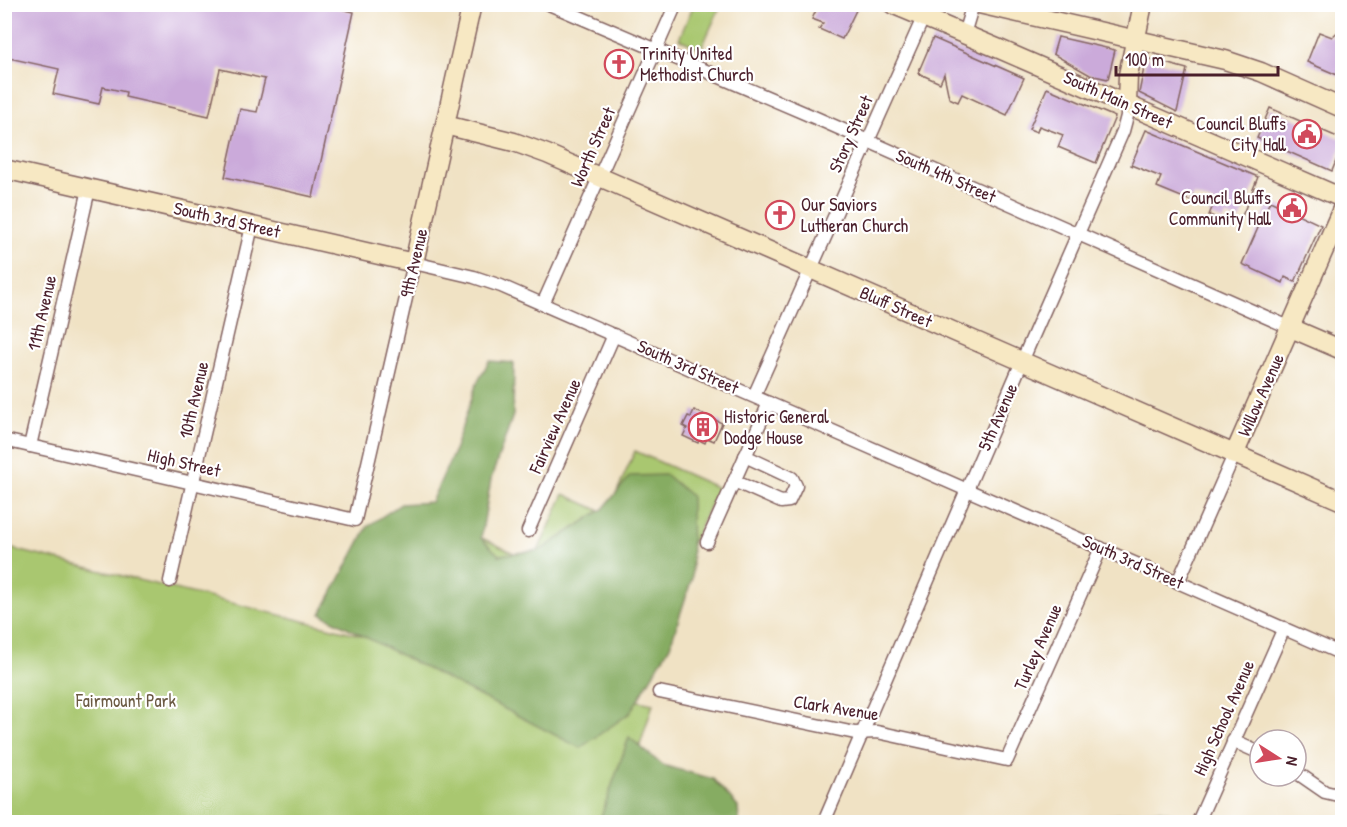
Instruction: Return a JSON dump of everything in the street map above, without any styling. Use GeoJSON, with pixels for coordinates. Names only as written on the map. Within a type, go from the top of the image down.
{"type":"FeatureCollection","features":[{"type":"Feature","properties":{"kind":"main road","name":"9th Avenue"},"geometry":{"type":"LineString","coordinates":[[414,263],[472,4]]}},
{"type":"Feature","properties":{"kind":"main road","name":"South Main Street"},"geometry":{"type":"LineString","coordinates":[[892,4],[1342,198]]}},
{"type":"Feature","properties":{"kind":"main road"},"geometry":{"type":"LineString","coordinates":[[979,4],[1244,66],[1342,108]]}},
{"type":"Feature","properties":{"kind":"main road","name":"5th Avenue"},"geometry":{"type":"LineString","coordinates":[[1127,104],[1128,75],[1143,4]]}},
{"type":"Feature","properties":{"kind":"main road","name":"Bluff Street"},"geometry":{"type":"LineString","coordinates":[[445,125],[521,144],[1342,501]]}},
{"type":"Feature","properties":{"kind":"main road","name":"South 3rd Street"},"geometry":{"type":"LineString","coordinates":[[4,169],[414,263]]}},
{"type":"Feature","properties":{"kind":"main road","name":"Willow Avenue"},"geometry":{"type":"LineString","coordinates":[[1234,455],[1342,209]]}},
{"type":"Feature","properties":{"kind":"main road","name":"South 4th Street"},"geometry":{"type":"LineString","coordinates":[[1290,328],[1342,350]]}},
{"type":"Feature","properties":{"kind":"street","name":"South 4th Street"},"geometry":{"type":"LineString","coordinates":[[549,4],[868,141],[1290,328]]}},
{"type":"Feature","properties":{"kind":"street","name":"Worth Street"},"geometry":{"type":"LineString","coordinates":[[543,304],[676,4]]}},
{"type":"Feature","properties":{"kind":"street"},"geometry":{"type":"LineString","coordinates":[[964,34],[973,4]]}},
{"type":"Feature","properties":{"kind":"street","name":"Story Street"},"geometry":{"type":"LineString","coordinates":[[754,396],[922,18]]}},
{"type":"Feature","properties":{"kind":"street","name":"5th Avenue"},"geometry":{"type":"LineString","coordinates":[[824,822],[1123,131],[1127,104]]}},
{"type":"Feature","properties":{"kind":"street","name":"11th Avenue"},"geometry":{"type":"LineString","coordinates":[[30,446],[89,189]]}},
{"type":"Feature","properties":{"kind":"street","name":"10th Avenue"},"geometry":{"type":"LineString","coordinates":[[170,581],[252,226]]}},
{"type":"Feature","properties":{"kind":"street","name":"South 3rd Street"},"geometry":{"type":"LineString","coordinates":[[414,263],[474,277],[543,304],[1342,654]]}},
{"type":"Feature","properties":{"kind":"street","name":"9th Avenue"},"geometry":{"type":"LineString","coordinates":[[355,520],[414,263]]}},
{"type":"Feature","properties":{"kind":"street","name":"Fairview Avenue"},"geometry":{"type":"LineString","coordinates":[[528,531],[614,335]]}},
{"type":"Feature","properties":{"kind":"street"},"geometry":{"type":"LineString","coordinates":[[707,542],[769,403]]}},
{"type":"Feature","properties":{"kind":"street","name":"High Street"},"geometry":{"type":"LineString","coordinates":[[4,440],[355,520]]}},
{"type":"Feature","properties":{"kind":"street","name":"Willow Avenue"},"geometry":{"type":"LineString","coordinates":[[1178,582],[1234,455]]}},
{"type":"Feature","properties":{"kind":"street"},"geometry":{"type":"LineString","coordinates":[[734,481],[781,502],[789,501],[796,486],[792,478],[745,456]]}},
{"type":"Feature","properties":{"kind":"street","name":"Turley Avenue"},"geometry":{"type":"LineString","coordinates":[[1007,760],[1101,548]]}},
{"type":"Feature","properties":{"kind":"street","name":"High School Avenue"},"geometry":{"type":"LineString","coordinates":[[1198,822],[1284,628]]}},
{"type":"Feature","properties":{"kind":"street","name":"Clark Avenue"},"geometry":{"type":"LineString","coordinates":[[659,692],[855,733],[877,732],[1007,760]]}},
{"type":"Feature","properties":{"kind":"street"},"geometry":{"type":"LineString","coordinates":[[1233,741],[1248,748]]}},
{"type":"Feature","properties":{"kind":"street"},"geometry":{"type":"LineString","coordinates":[[1308,780],[1325,792],[1342,796]]}},
{"type":"Feature","properties":{"kind":"green space"},"geometry":{"type":"Polygon","coordinates":[[[694,4],[721,5],[701,49],[679,39],[694,4]]]}},
{"type":"Feature","properties":{"kind":"green space"},"geometry":{"type":"Polygon","coordinates":[[[489,361],[514,363],[513,415],[491,479],[481,538],[499,555],[541,550],[603,509],[630,476],[666,475],[691,496],[692,578],[670,646],[630,713],[580,748],[321,614],[368,526],[401,504],[431,502],[453,454],[476,385],[489,361]]]}},
{"type":"Feature","properties":{"kind":"green space","name":"Fairmount Park"},"geometry":{"type":"Polygon","coordinates":[[[635,451],[718,488],[629,681],[625,698],[653,704],[616,822],[5,822],[5,547],[417,649],[467,531],[533,562],[564,494],[607,514],[635,451]]]}},
{"type":"Feature","properties":{"kind":"green space"},"geometry":{"type":"Polygon","coordinates":[[[629,737],[662,765],[713,779],[738,807],[739,822],[599,822],[629,737]]]}},
{"type":"Feature","properties":{"kind":"green space"},"geometry":{"type":"Polygon","coordinates":[[[1159,810],[1186,817],[1184,822],[1047,822],[1159,810]]]}},
{"type":"Feature","properties":{"kind":"building"},"geometry":{"type":"Polygon","coordinates":[[[4,4],[320,4],[354,12],[313,197],[225,177],[240,109],[257,112],[265,79],[220,69],[209,116],[125,97],[126,92],[103,87],[99,104],[53,94],[59,69],[4,57],[4,4]]]}},
{"type":"Feature","properties":{"kind":"building"},"geometry":{"type":"Polygon","coordinates":[[[819,4],[859,4],[842,39],[819,29],[823,23],[812,19],[819,4]]]}},
{"type":"Feature","properties":{"kind":"building"},"geometry":{"type":"Polygon","coordinates":[[[1342,28],[1342,77],[1307,62],[1319,32],[1332,37],[1342,28]]]}},
{"type":"Feature","properties":{"kind":"building"},"geometry":{"type":"Polygon","coordinates":[[[1058,37],[1115,50],[1108,79],[1090,75],[1053,54],[1058,37]]]}},
{"type":"Feature","properties":{"kind":"building"},"geometry":{"type":"Polygon","coordinates":[[[933,38],[1024,78],[1007,115],[962,94],[958,102],[949,98],[944,74],[940,83],[918,73],[933,38]]]}},
{"type":"Feature","properties":{"kind":"building"},"geometry":{"type":"Polygon","coordinates":[[[1146,58],[1187,69],[1177,112],[1139,93],[1146,58]]]}},
{"type":"Feature","properties":{"kind":"building"},"geometry":{"type":"Polygon","coordinates":[[[1047,88],[1115,117],[1096,163],[1058,147],[1063,135],[1039,126],[1037,132],[1029,129],[1047,88]]]}},
{"type":"Feature","properties":{"kind":"building"},"geometry":{"type":"Polygon","coordinates":[[[1270,108],[1342,139],[1342,146],[1332,171],[1257,138],[1270,108]]]}},
{"type":"Feature","properties":{"kind":"building"},"geometry":{"type":"Polygon","coordinates":[[[1146,130],[1258,177],[1240,221],[1226,215],[1224,221],[1209,215],[1214,203],[1193,195],[1191,201],[1157,187],[1161,177],[1131,165],[1146,130]]]}},
{"type":"Feature","properties":{"kind":"building"},"geometry":{"type":"Polygon","coordinates":[[[1270,201],[1321,225],[1295,282],[1285,277],[1283,283],[1242,264],[1270,201]]]}},
{"type":"Feature","properties":{"kind":"building","name":"Historic General Dodge House"},"geometry":{"type":"Polygon","coordinates":[[[694,410],[722,423],[714,441],[707,438],[705,443],[699,440],[698,443],[683,436],[687,428],[683,426],[694,410]]]}},
{"type":"Feature","properties":{"kind":"place","name":"Trinity United Methodist Church"},"geometry":{"type":"Point","coordinates":[619,64]}},
{"type":"Feature","properties":{"kind":"place","name":"Council Bluffs City Hall"},"geometry":{"type":"Point","coordinates":[1307,134]}},
{"type":"Feature","properties":{"kind":"place","name":"Council Bluffs Community Hall"},"geometry":{"type":"Point","coordinates":[1292,208]}},
{"type":"Feature","properties":{"kind":"place","name":"Our Saviors Lutheran Church"},"geometry":{"type":"Point","coordinates":[780,215]}},
{"type":"Feature","properties":{"kind":"place","name":"Historic General Dodge House"},"geometry":{"type":"Point","coordinates":[703,427]}}]}
